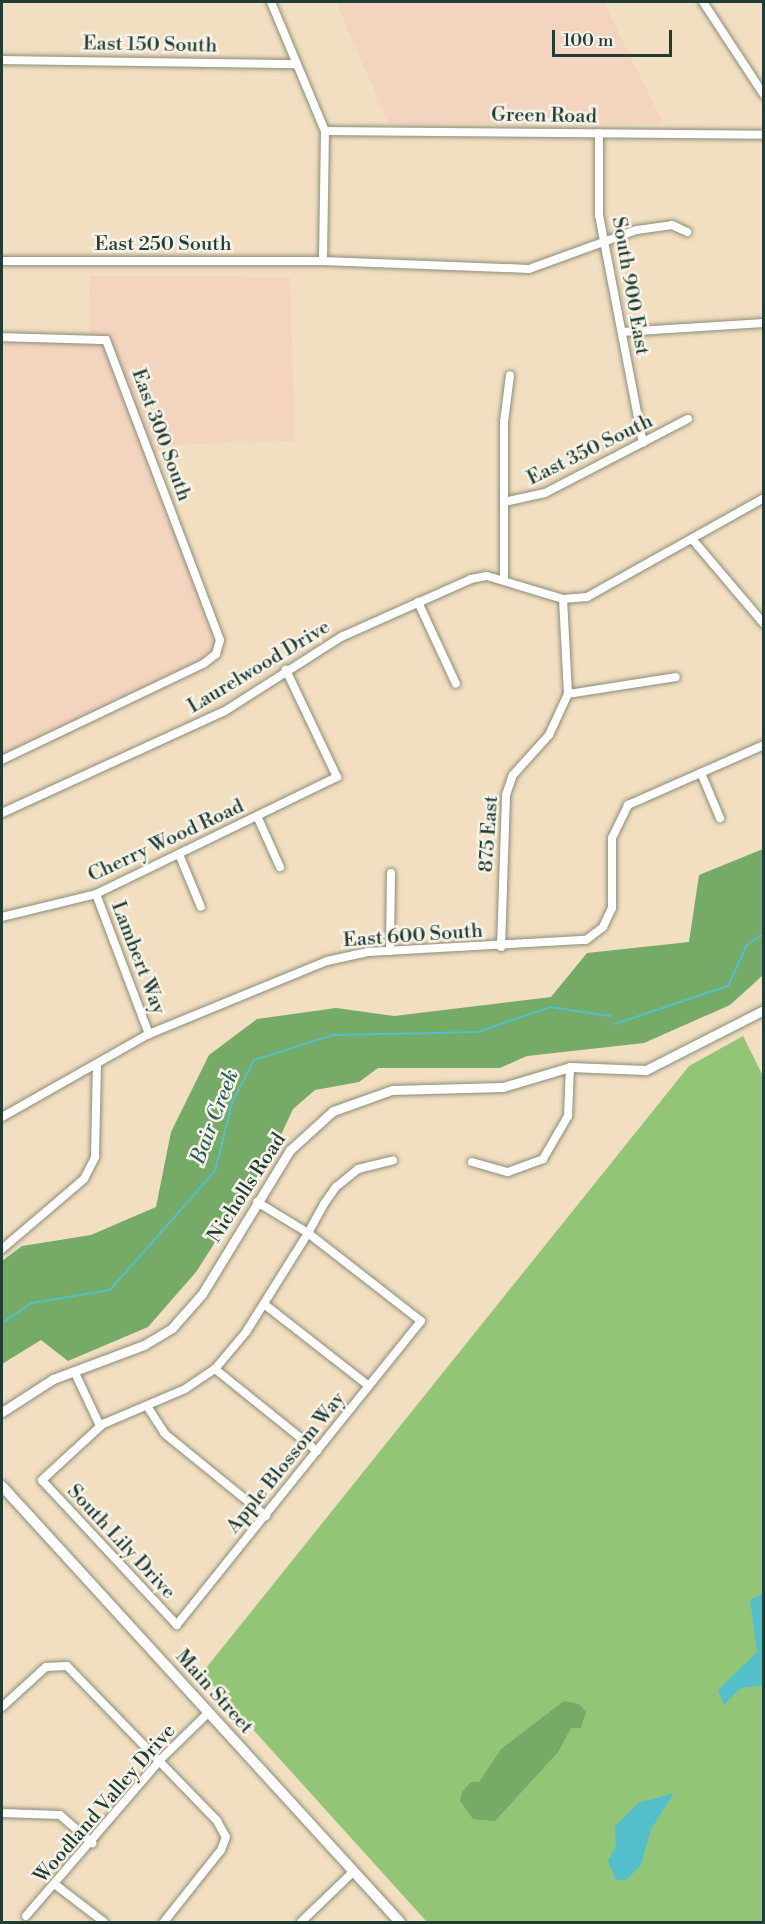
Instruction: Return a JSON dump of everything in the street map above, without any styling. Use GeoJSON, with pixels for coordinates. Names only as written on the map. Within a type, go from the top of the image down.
{"type":"FeatureCollection","features":[{"type":"Feature","properties":{"kind":"main road","name":"Main Street"},"geometry":{"type":"LineString","coordinates":[[2,1486],[400,1923]]}},
{"type":"Feature","properties":{"kind":"street"},"geometry":{"type":"LineString","coordinates":[[271,2],[325,130],[323,261]]}},
{"type":"Feature","properties":{"kind":"street"},"geometry":{"type":"LineString","coordinates":[[703,2],[764,95]]}},
{"type":"Feature","properties":{"kind":"street","name":"East 150 South"},"geometry":{"type":"LineString","coordinates":[[2,60],[297,64]]}},
{"type":"Feature","properties":{"kind":"street","name":"Green Road"},"geometry":{"type":"LineString","coordinates":[[325,130],[764,135]]}},
{"type":"Feature","properties":{"kind":"street","name":"South 900 East"},"geometry":{"type":"LineString","coordinates":[[599,134],[604,243],[643,443]]}},
{"type":"Feature","properties":{"kind":"street"},"geometry":{"type":"LineString","coordinates":[[604,243],[672,225],[687,232]]}},
{"type":"Feature","properties":{"kind":"street","name":"East 250 South"},"geometry":{"type":"LineString","coordinates":[[2,261],[323,261],[544,267],[604,243]]}},
{"type":"Feature","properties":{"kind":"street"},"geometry":{"type":"LineString","coordinates":[[622,332],[764,323]]}},
{"type":"Feature","properties":{"kind":"street","name":"East 300 South"},"geometry":{"type":"LineString","coordinates":[[2,337],[106,340],[219,640],[216,654],[203,664],[2,760]]}},
{"type":"Feature","properties":{"kind":"street"},"geometry":{"type":"LineString","coordinates":[[504,580],[504,502],[510,375]]}},
{"type":"Feature","properties":{"kind":"street","name":"East 350 South"},"geometry":{"type":"LineString","coordinates":[[504,502],[545,493],[688,419]]}},
{"type":"Feature","properties":{"kind":"street"},"geometry":{"type":"LineString","coordinates":[[563,599],[607,587],[764,498]]}},
{"type":"Feature","properties":{"kind":"street"},"geometry":{"type":"LineString","coordinates":[[692,539],[764,624]]}},
{"type":"Feature","properties":{"kind":"street","name":"Laurelwood Drive"},"geometry":{"type":"LineString","coordinates":[[2,813],[225,711],[341,637],[471,579],[504,580],[563,599]]}},
{"type":"Feature","properties":{"kind":"street","name":"875 East"},"geometry":{"type":"LineString","coordinates":[[501,946],[506,795],[513,775],[549,735],[568,694],[563,599]]}},
{"type":"Feature","properties":{"kind":"street"},"geometry":{"type":"LineString","coordinates":[[418,602],[456,684]]}},
{"type":"Feature","properties":{"kind":"street","name":"Cherry Wood Road"},"geometry":{"type":"LineString","coordinates":[[2,917],[96,894],[338,777],[286,670]]}},
{"type":"Feature","properties":{"kind":"street"},"geometry":{"type":"LineString","coordinates":[[568,694],[676,677]]}},
{"type":"Feature","properties":{"kind":"street","name":"East 600 South"},"geometry":{"type":"LineString","coordinates":[[2,1117],[148,1035],[327,961],[390,951],[552,945],[586,940],[603,927],[612,908],[612,838],[628,805],[764,745]]}},
{"type":"Feature","properties":{"kind":"street"},"geometry":{"type":"LineString","coordinates":[[700,773],[720,818]]}},
{"type":"Feature","properties":{"kind":"street"},"geometry":{"type":"LineString","coordinates":[[256,816],[280,867]]}},
{"type":"Feature","properties":{"kind":"street"},"geometry":{"type":"LineString","coordinates":[[179,854],[201,906]]}},
{"type":"Feature","properties":{"kind":"street"},"geometry":{"type":"LineString","coordinates":[[390,951],[391,873]]}},
{"type":"Feature","properties":{"kind":"street","name":"Lambert Way"},"geometry":{"type":"LineString","coordinates":[[96,894],[148,1035]]}},
{"type":"Feature","properties":{"kind":"street","name":"Nicholls Road"},"geometry":{"type":"LineString","coordinates":[[2,1412],[33,1390],[172,1328],[202,1294],[257,1202],[306,1131],[354,1100],[392,1090],[503,1087],[570,1067],[646,1070],[764,1010]]}},
{"type":"Feature","properties":{"kind":"street"},"geometry":{"type":"LineString","coordinates":[[2,1249],[84,1179],[95,1157],[97,1065]]}},
{"type":"Feature","properties":{"kind":"street"},"geometry":{"type":"LineString","coordinates":[[472,1162],[508,1172],[543,1159],[568,1116],[570,1067]]}},
{"type":"Feature","properties":{"kind":"street"},"geometry":{"type":"LineString","coordinates":[[75,1372],[100,1426],[147,1406],[215,1369],[264,1304],[342,1180],[368,1164],[393,1160]]}},
{"type":"Feature","properties":{"kind":"street"},"geometry":{"type":"LineString","coordinates":[[257,1202],[308,1233]]}},
{"type":"Feature","properties":{"kind":"street","name":"Apple Blossom Way"},"geometry":{"type":"LineString","coordinates":[[177,1625],[421,1321],[308,1233]]}},
{"type":"Feature","properties":{"kind":"street"},"geometry":{"type":"LineString","coordinates":[[264,1304],[369,1386]]}},
{"type":"Feature","properties":{"kind":"street"},"geometry":{"type":"LineString","coordinates":[[215,1369],[317,1451]]}},
{"type":"Feature","properties":{"kind":"street"},"geometry":{"type":"LineString","coordinates":[[147,1406],[165,1434],[266,1516]]}},
{"type":"Feature","properties":{"kind":"street","name":"South Lily Drive"},"geometry":{"type":"LineString","coordinates":[[100,1426],[42,1480],[177,1625]]}},
{"type":"Feature","properties":{"kind":"street"},"geometry":{"type":"LineString","coordinates":[[2,1707],[46,1667],[67,1666],[160,1760],[226,1837],[164,1923]]}},
{"type":"Feature","properties":{"kind":"street","name":"Woodland Valley Drive"},"geometry":{"type":"LineString","coordinates":[[26,1916],[57,1886],[160,1760],[208,1713]]}},
{"type":"Feature","properties":{"kind":"street"},"geometry":{"type":"LineString","coordinates":[[2,1813],[60,1815],[92,1843]]}},
{"type":"Feature","properties":{"kind":"street"},"geometry":{"type":"LineString","coordinates":[[301,1923],[353,1872]]}},
{"type":"Feature","properties":{"kind":"street"},"geometry":{"type":"LineString","coordinates":[[57,1886],[104,1923]]}},
{"type":"Feature","properties":{"kind":"shaded area"},"geometry":{"type":"Polygon","coordinates":[[[336,2],[604,2],[663,124],[389,124],[336,2]]]}},
{"type":"Feature","properties":{"kind":"shaded area"},"geometry":{"type":"Polygon","coordinates":[[[90,276],[290,277],[295,441],[167,445],[148,457],[216,644],[213,656],[2,759],[2,343],[89,343],[90,276]]]}},
{"type":"Feature","properties":{"kind":"green space"},"geometry":{"type":"Polygon","coordinates":[[[763,849],[763,975],[730,1005],[644,1043],[527,1056],[500,1068],[378,1068],[359,1082],[315,1090],[293,1109],[273,1152],[196,1272],[148,1327],[68,1361],[41,1340],[2,1364],[2,1261],[22,1246],[91,1235],[156,1207],[171,1132],[209,1055],[257,1019],[336,1008],[394,1016],[551,997],[587,953],[689,942],[699,875],[763,849]]]}},
{"type":"Feature","properties":{"kind":"green space"},"geometry":{"type":"Polygon","coordinates":[[[743,1036],[764,1078],[763,1922],[427,1922],[202,1673],[689,1066],[743,1036]]]}},
{"type":"Feature","properties":{"kind":"green space"},"geometry":{"type":"Polygon","coordinates":[[[564,1701],[579,1704],[586,1712],[581,1728],[571,1728],[558,1752],[495,1821],[473,1819],[460,1801],[462,1792],[471,1782],[479,1782],[501,1749],[564,1701]]]}},
{"type":"Feature","properties":{"kind":"water"},"geometry":{"type":"Polygon","coordinates":[[[763,1593],[763,1685],[741,1688],[724,1705],[718,1690],[757,1652],[750,1600],[763,1593]]]}},
{"type":"Feature","properties":{"kind":"water"},"geometry":{"type":"Polygon","coordinates":[[[674,1793],[651,1829],[641,1865],[626,1880],[616,1880],[608,1861],[616,1846],[615,1826],[638,1803],[674,1793]]]}},
{"type":"Feature","properties":{"kind":"waterway","name":"Bair Creek"},"geometry":{"type":"LineString","coordinates":[[615,1024],[728,986],[747,945],[764,933]]}},
{"type":"Feature","properties":{"kind":"waterway","name":"Bair Creek"},"geometry":{"type":"LineString","coordinates":[[2,1323],[32,1303],[110,1290],[215,1171],[232,1103],[254,1060],[333,1035],[478,1032],[550,1007],[610,1016]]}}]}
